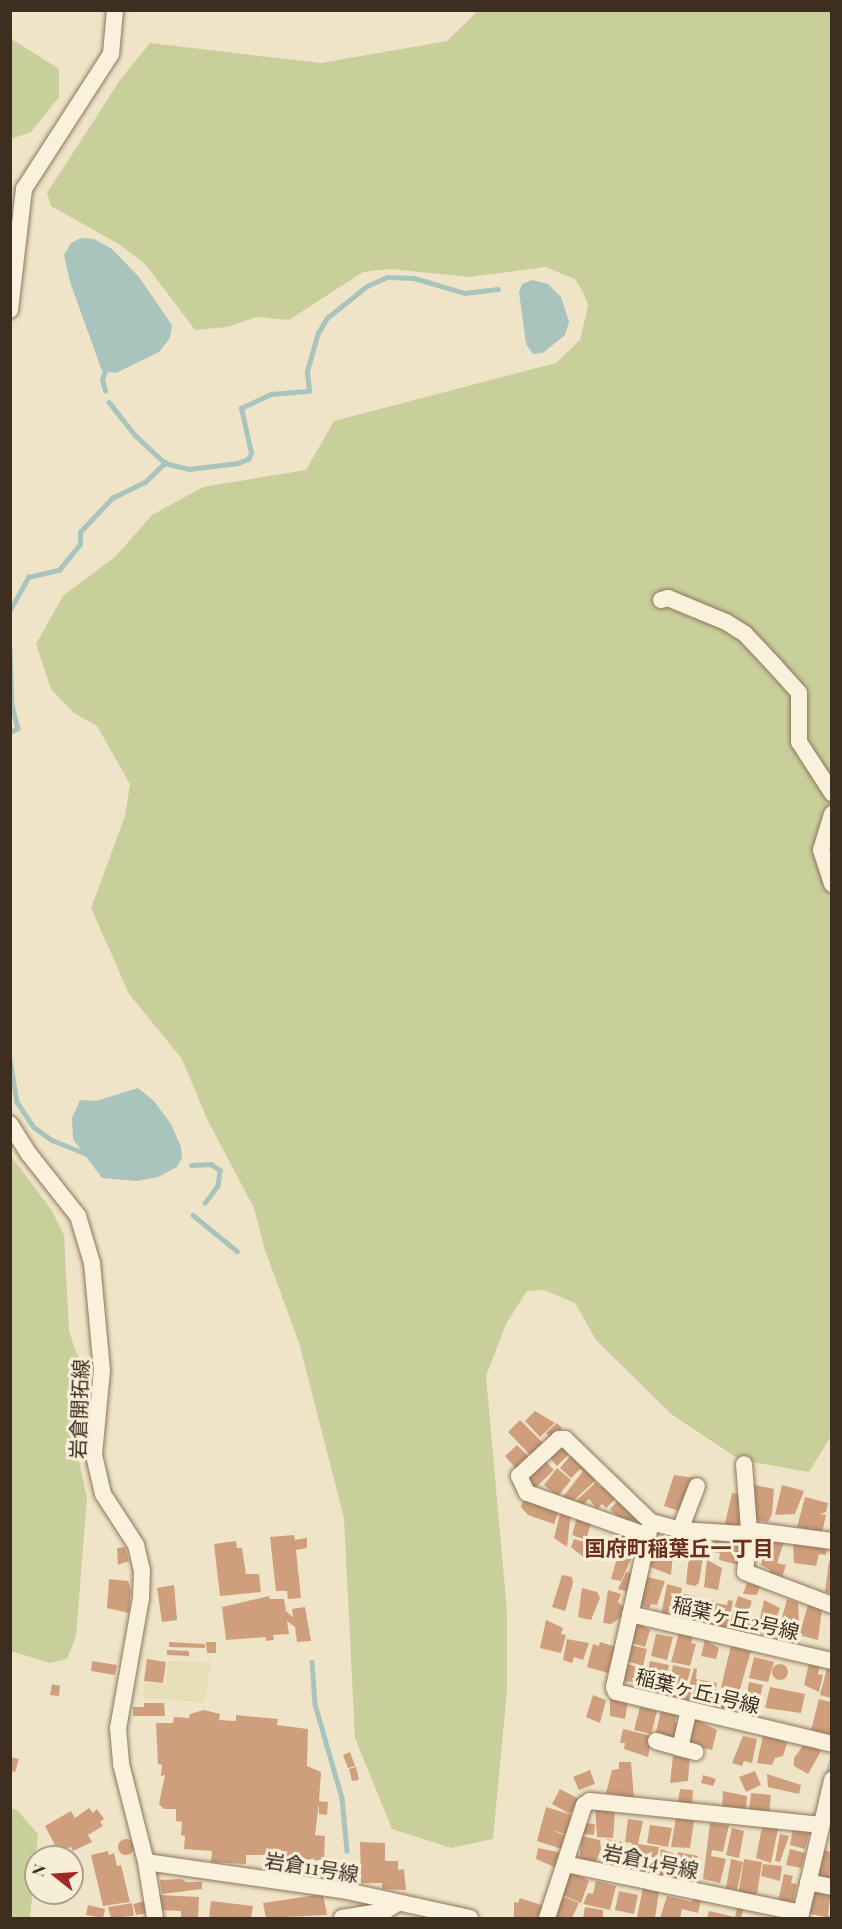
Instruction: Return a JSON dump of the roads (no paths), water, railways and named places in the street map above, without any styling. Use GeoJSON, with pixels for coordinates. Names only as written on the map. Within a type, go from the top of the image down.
{"type":"FeatureCollection","features":[{"type":"Feature","properties":{"kind":"street"},"geometry":{"type":"LineString","coordinates":[[10,310],[24,189],[111,54],[115,10]]}},
{"type":"Feature","properties":{"kind":"street"},"geometry":{"type":"LineString","coordinates":[[661,600],[668,598],[726,622],[745,634],[799,693],[799,742],[831,794]]}},
{"type":"Feature","properties":{"kind":"street"},"geometry":{"type":"LineString","coordinates":[[831,814],[821,850],[831,884]]}},
{"type":"Feature","properties":{"kind":"street","name":"岩倉開拓線"},"geometry":{"type":"LineString","coordinates":[[10,1124],[29,1154],[78,1216],[92,1263],[102,1370],[94,1455],[103,1494],[136,1545],[142,1569],[141,1598],[118,1728],[129,1799],[146,1863],[155,1918]]}},
{"type":"Feature","properties":{"kind":"street"},"geometry":{"type":"LineString","coordinates":[[650,1529],[566,1439],[559,1439],[519,1476],[527,1493],[650,1529],[744,1534],[749,1530],[831,1541]]}},
{"type":"Feature","properties":{"kind":"street"},"geometry":{"type":"LineString","coordinates":[[744,1464],[749,1530],[745,1572],[831,1605]]}},
{"type":"Feature","properties":{"kind":"street"},"geometry":{"type":"LineString","coordinates":[[680,1530],[698,1486]]}},
{"type":"Feature","properties":{"kind":"street","name":"稲葉ヶ丘1号線"},"geometry":{"type":"LineString","coordinates":[[650,1529],[614,1687],[616,1692],[831,1744]]}},
{"type":"Feature","properties":{"kind":"street","name":"稲葉ヶ丘2号線"},"geometry":{"type":"LineString","coordinates":[[630,1614],[831,1661]]}},
{"type":"Feature","properties":{"kind":"street"},"geometry":{"type":"LineString","coordinates":[[657,1741],[687,1750],[689,1710]]}},
{"type":"Feature","properties":{"kind":"street"},"geometry":{"type":"LineString","coordinates":[[801,1916],[831,1780]]}},
{"type":"Feature","properties":{"kind":"street"},"geometry":{"type":"LineString","coordinates":[[547,1918],[584,1806],[590,1801],[821,1825]]}},
{"type":"Feature","properties":{"kind":"street","name":"岩倉11号線"},"geometry":{"type":"LineString","coordinates":[[146,1863],[398,1903],[470,1918]]}},
{"type":"Feature","properties":{"kind":"street","name":"岩倉14号線"},"geometry":{"type":"LineString","coordinates":[[565,1864],[729,1898],[801,1916]]}},
{"type":"Feature","properties":{"kind":"street"},"geometry":{"type":"LineString","coordinates":[[808,1882],[831,1887]]}},
{"type":"Feature","properties":{"kind":"street"},"geometry":{"type":"LineString","coordinates":[[342,1918],[385,1911],[398,1903]]}},
{"type":"Feature","properties":{"kind":"water"},"geometry":{"type":"Polygon","coordinates":[[[81,238],[94,239],[112,249],[139,277],[172,325],[170,338],[159,352],[116,373],[102,371],[70,282],[64,255],[71,243],[81,238]]]}},
{"type":"Feature","properties":{"kind":"water"},"geometry":{"type":"Polygon","coordinates":[[[532,280],[548,284],[561,297],[569,322],[565,335],[543,353],[533,354],[526,344],[519,292],[522,284],[532,280]]]}},
{"type":"Feature","properties":{"kind":"water"},"geometry":{"type":"Polygon","coordinates":[[[138,1088],[154,1101],[171,1124],[181,1147],[182,1158],[177,1167],[158,1177],[137,1181],[102,1178],[73,1139],[72,1118],[80,1100],[96,1101],[138,1088]]]}},
{"type":"Feature","properties":{"kind":"waterway"},"geometry":{"type":"LineString","coordinates":[[109,402],[135,435],[165,463],[189,469],[238,463],[248,459],[251,453],[241,408],[271,394],[309,391],[307,371],[318,333],[327,318],[367,286],[387,277],[414,278],[465,293],[498,289]]}},
{"type":"Feature","properties":{"kind":"waterway"},"geometry":{"type":"LineString","coordinates":[[105,391],[102,379],[106,368]]}},
{"type":"Feature","properties":{"kind":"waterway"},"geometry":{"type":"LineString","coordinates":[[10,610],[28,577],[59,570],[80,544],[80,532],[112,498],[145,482],[165,463]]}},
{"type":"Feature","properties":{"kind":"waterway"},"geometry":{"type":"LineString","coordinates":[[10,650],[12,706],[18,728],[10,733]]}},
{"type":"Feature","properties":{"kind":"waterway"},"geometry":{"type":"LineString","coordinates":[[10,1060],[17,1102],[34,1127],[52,1140],[86,1154]]}},
{"type":"Feature","properties":{"kind":"waterway"},"geometry":{"type":"LineString","coordinates":[[191,1165],[211,1164],[220,1170],[218,1186],[205,1203]]}},
{"type":"Feature","properties":{"kind":"waterway"},"geometry":{"type":"LineString","coordinates":[[193,1215],[237,1251]]}},
{"type":"Feature","properties":{"kind":"waterway"},"geometry":{"type":"LineString","coordinates":[[312,1662],[315,1704],[342,1798],[347,1851]]}},
{"type":"Feature","properties":{"kind":"waterway"},"geometry":{"type":"LineString","coordinates":[[826,1779],[832,1756]]}},
{"type":"Feature","properties":{"kind":"district","name":"国府町稲葉丘一丁目"},"geometry":{"type":"Point","coordinates":[679,1547]}}]}
